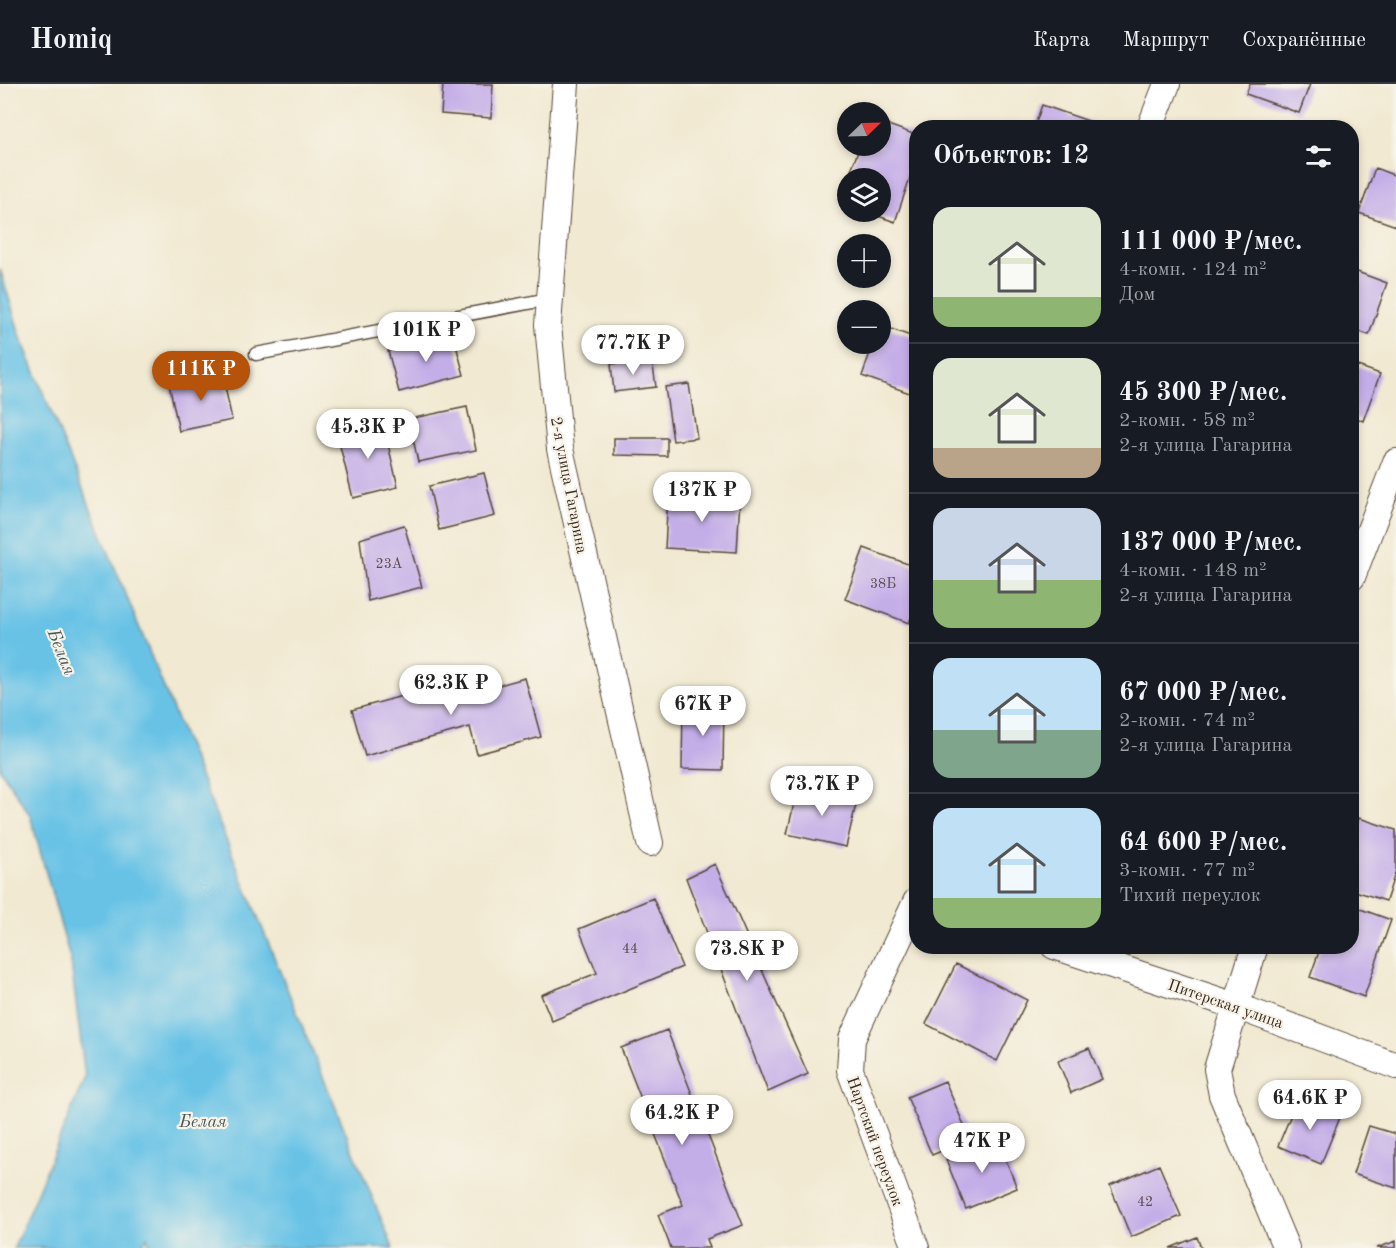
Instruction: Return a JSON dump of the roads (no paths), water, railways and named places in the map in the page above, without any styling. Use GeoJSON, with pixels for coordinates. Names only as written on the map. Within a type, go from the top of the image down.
{"type":"FeatureCollection","features":[{"type":"Feature","properties":{"kind":"street","name":"2-я улица Гагарина"},"geometry":{"type":"LineString","coordinates":[[566,84],[548,325],[560,449],[650,843]]}},
{"type":"Feature","properties":{"kind":"street"},"geometry":{"type":"LineString","coordinates":[[1153,120],[1167,84]]}},
{"type":"Feature","properties":{"kind":"street"},"geometry":{"type":"LineString","coordinates":[[1359,559],[1396,462]]}},
{"type":"Feature","properties":{"kind":"street","name":"Нартский переулок"},"geometry":{"type":"LineString","coordinates":[[909,917],[852,1039],[850,1070],[916,1248]]}},
{"type":"Feature","properties":{"kind":"street","name":"Питерская улица"},"geometry":{"type":"LineString","coordinates":[[1078,954],[1236,1006],[1396,1066]]}},
{"type":"Feature","properties":{"kind":"street"},"geometry":{"type":"LineString","coordinates":[[1253,954],[1217,1069],[1222,1095],[1286,1248]]}},
{"type":"Feature","properties":{"kind":"lane"},"geometry":{"type":"LineString","coordinates":[[256,354],[549,298]]}},
{"type":"Feature","properties":{"kind":"water","name":"Белая"},"geometry":{"type":"Polygon","coordinates":[[[0,269],[21,338],[393,1248],[150,1248],[147,1237],[140,1248],[14,1248],[85,1077],[71,962],[30,815],[0,769],[0,269]]]}}]}
